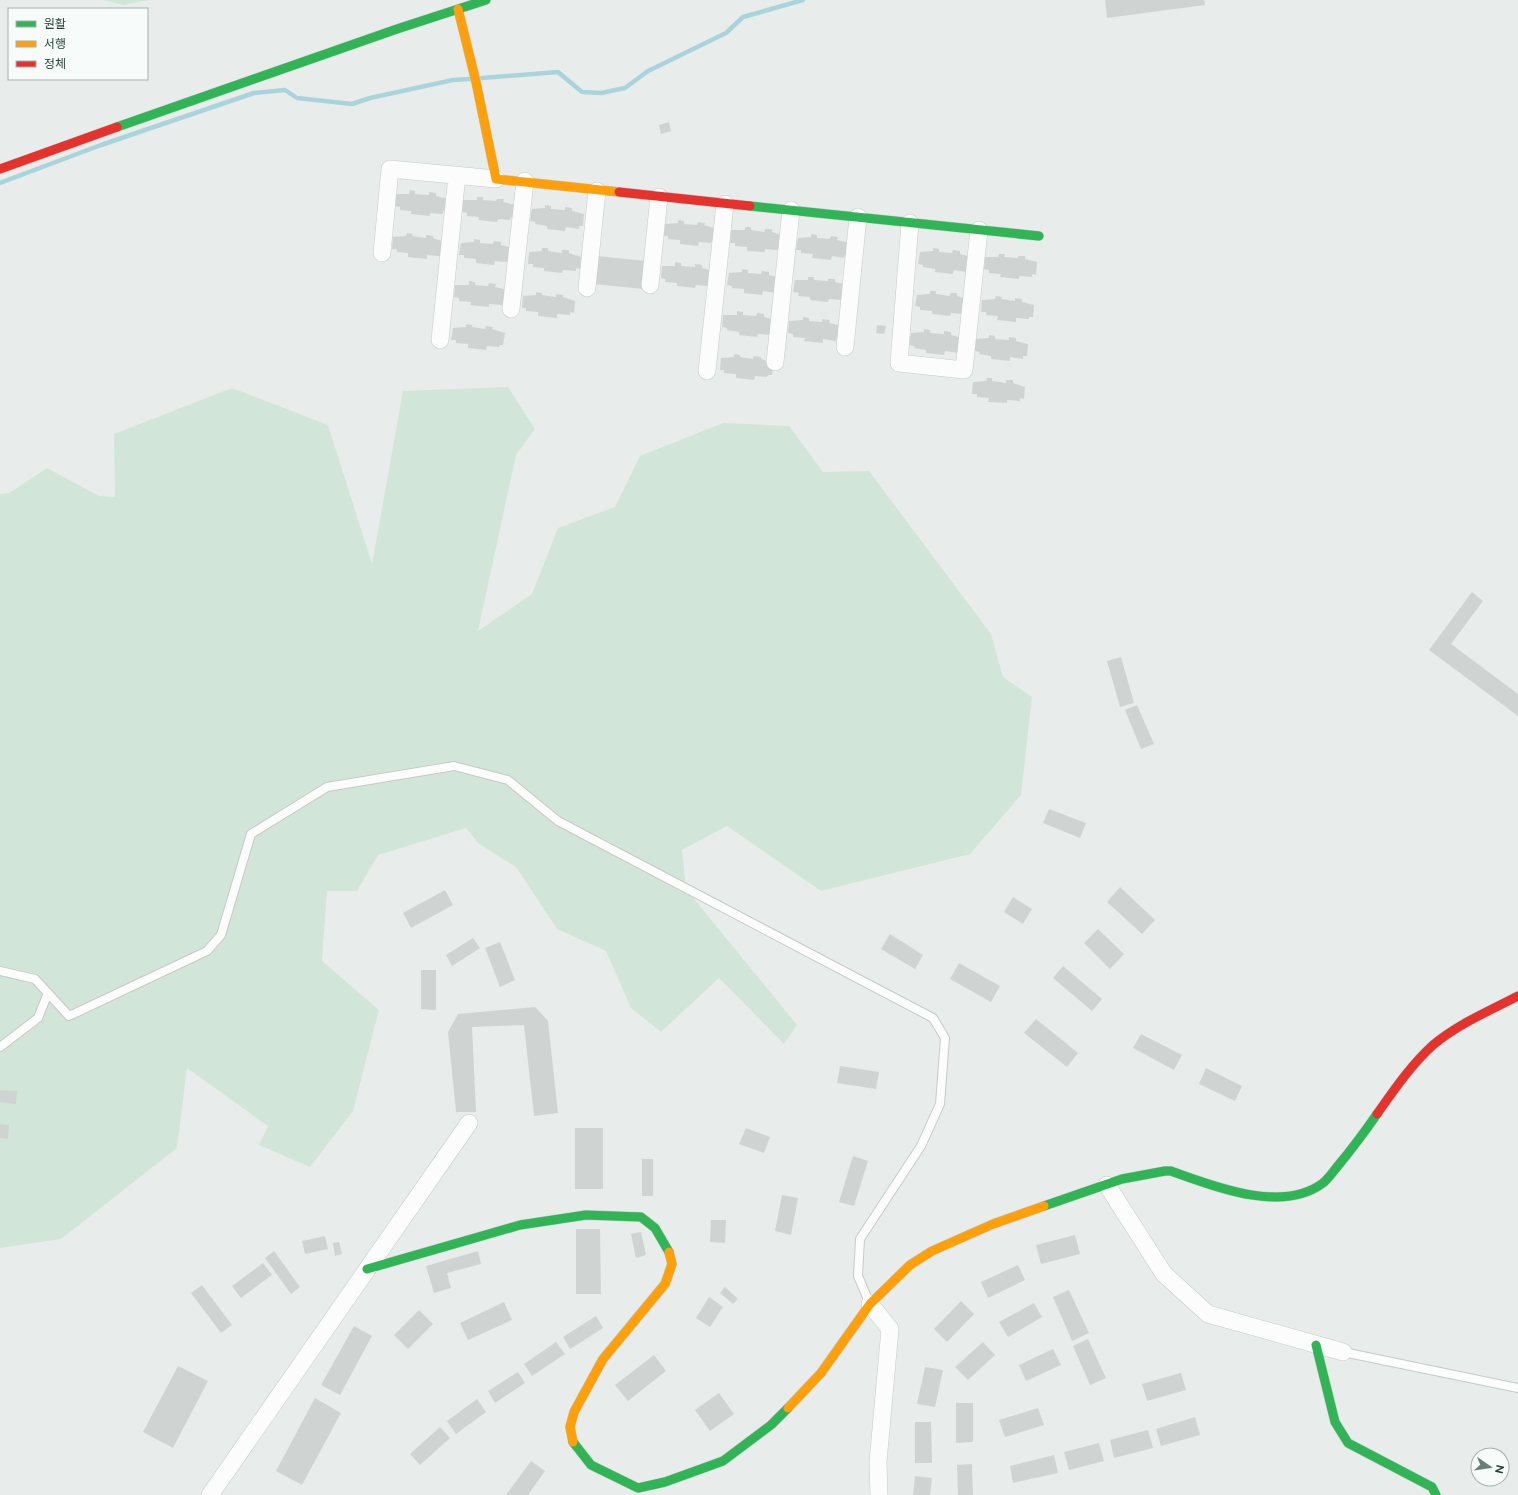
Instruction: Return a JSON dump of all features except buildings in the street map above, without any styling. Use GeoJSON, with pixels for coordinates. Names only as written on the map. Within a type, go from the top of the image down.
{"type":"FeatureCollection","features":[{"type":"Feature","properties":{"kind":"street"},"geometry":{"type":"LineString","coordinates":[[0,169],[125,124],[486,0]]}},
{"type":"Feature","properties":{"kind":"street"},"geometry":{"type":"LineString","coordinates":[[458,9],[475,78],[496,179]]}},
{"type":"Feature","properties":{"kind":"street"},"geometry":{"type":"LineString","coordinates":[[382,254],[390,169],[1039,236]]}},
{"type":"Feature","properties":{"kind":"street"},"geometry":{"type":"LineString","coordinates":[[440,340],[457,175]]}},
{"type":"Feature","properties":{"kind":"street"},"geometry":{"type":"LineString","coordinates":[[511,309],[525,182]]}},
{"type":"Feature","properties":{"kind":"street"},"geometry":{"type":"LineString","coordinates":[[587,288],[597,191]]}},
{"type":"Feature","properties":{"kind":"street"},"geometry":{"type":"LineString","coordinates":[[650,285],[659,197]]}},
{"type":"Feature","properties":{"kind":"street"},"geometry":{"type":"LineString","coordinates":[[707,371],[725,204]]}},
{"type":"Feature","properties":{"kind":"street"},"geometry":{"type":"LineString","coordinates":[[775,362],[791,210]]}},
{"type":"Feature","properties":{"kind":"street"},"geometry":{"type":"LineString","coordinates":[[845,347],[858,217]]}},
{"type":"Feature","properties":{"kind":"street"},"geometry":{"type":"LineString","coordinates":[[910,222],[899,363],[964,370],[979,230]]}},
{"type":"Feature","properties":{"kind":"street"},"geometry":{"type":"LineString","coordinates":[[367,1270],[520,1225],[558,1218],[586,1215],[641,1217],[655,1228],[662,1238],[669,1250],[672,1264],[665,1284],[603,1359],[574,1412],[570,1427],[572,1438],[577,1448],[591,1465],[638,1488],[666,1482],[723,1460],[772,1425],[796,1402],[821,1373],[870,1304],[910,1265],[932,1251],[993,1224],[1107,1184],[1122,1179],[1171,1171],[1210,1185],[1245,1195],[1291,1196],[1309,1191],[1322,1183],[1353,1148],[1401,1081],[1423,1055],[1447,1033],[1518,996]]}},
{"type":"Feature","properties":{"kind":"street"},"geometry":{"type":"LineString","coordinates":[[210,1495],[469,1123]]}},
{"type":"Feature","properties":{"kind":"street"},"geometry":{"type":"LineString","coordinates":[[1107,1184],[1164,1274],[1208,1314],[1343,1352]]}},
{"type":"Feature","properties":{"kind":"street"},"geometry":{"type":"LineString","coordinates":[[870,1304],[890,1329],[878,1462],[878,1495]]}},
{"type":"Feature","properties":{"kind":"street"},"geometry":{"type":"LineString","coordinates":[[1316,1345],[1335,1422],[1348,1443],[1432,1487],[1436,1495]]}},
{"type":"Feature","properties":{"kind":"lane"},"geometry":{"type":"LineString","coordinates":[[0,971],[35,979],[69,1016],[207,951],[221,935],[251,834],[327,787],[454,766],[508,780],[558,821],[933,1018],[945,1038],[940,1104],[921,1146],[860,1239],[858,1276],[870,1304]]}},
{"type":"Feature","properties":{"kind":"lane"},"geometry":{"type":"LineString","coordinates":[[0,1047],[38,1018],[48,993]]}},
{"type":"Feature","properties":{"kind":"lane"},"geometry":{"type":"LineString","coordinates":[[1343,1352],[1518,1388]]}},
{"type":"Feature","properties":{"kind":"green space"},"geometry":{"type":"Polygon","coordinates":[[[103,0],[149,0],[123,5],[103,0]]]}},
{"type":"Feature","properties":{"kind":"green space"},"geometry":{"type":"Polygon","coordinates":[[[508,387],[535,429],[516,455],[478,631],[532,594],[558,528],[615,507],[640,456],[723,423],[789,426],[823,472],[869,471],[991,634],[1003,677],[1032,697],[1021,795],[970,854],[821,891],[727,826],[682,850],[686,889],[797,1025],[784,1044],[719,978],[661,1032],[631,1008],[606,951],[557,929],[517,868],[478,843],[466,828],[378,855],[357,891],[327,891],[322,961],[379,1010],[353,1111],[310,1167],[259,1145],[268,1126],[187,1068],[177,1148],[61,1239],[0,1248],[0,494],[9,493],[47,468],[99,496],[115,497],[114,434],[232,388],[328,425],[372,564],[403,391],[508,387]]]}},
{"type":"Feature","properties":{"kind":"waterway"},"geometry":{"type":"LineString","coordinates":[[482,78],[558,72],[582,92],[601,93],[625,88],[648,71],[726,33],[743,17],[803,0]]}},
{"type":"Feature","properties":{"kind":"waterway"},"geometry":{"type":"LineString","coordinates":[[0,183],[101,145],[254,93],[285,90],[297,98],[352,104],[370,98],[453,80],[469,79]]}},
{"type":"Feature","properties":{"kind":"traffic: fast"},"geometry":{"type":"LineString","coordinates":[[117,127],[397,29],[486,0]]}},
{"type":"Feature","properties":{"kind":"traffic: fast"},"geometry":{"type":"LineString","coordinates":[[750,206],[1039,236]]}},
{"type":"Feature","properties":{"kind":"traffic: fast"},"geometry":{"type":"LineString","coordinates":[[1044,1206],[1122,1179],[1165,1171],[1171,1171],[1207,1184],[1247,1194],[1268,1197],[1288,1196],[1306,1192],[1323,1183],[1328,1178],[1377,1114]]}},
{"type":"Feature","properties":{"kind":"traffic: fast"},"geometry":{"type":"LineString","coordinates":[[367,1269],[520,1225],[586,1215],[641,1217],[655,1228],[669,1252]]}},
{"type":"Feature","properties":{"kind":"traffic: fast"},"geometry":{"type":"LineString","coordinates":[[1316,1345],[1335,1422],[1348,1443],[1432,1487],[1436,1495]]}},
{"type":"Feature","properties":{"kind":"traffic: fast"},"geometry":{"type":"LineString","coordinates":[[573,1442],[591,1465],[638,1488],[665,1482],[723,1461],[771,1425],[788,1408]]}},
{"type":"Feature","properties":{"kind":"traffic: slow"},"geometry":{"type":"LineString","coordinates":[[458,9],[476,82],[496,179],[619,192]]}},
{"type":"Feature","properties":{"kind":"traffic: slow"},"geometry":{"type":"LineString","coordinates":[[788,1408],[821,1373],[870,1304],[910,1265],[932,1251],[993,1224],[1044,1206]]}},
{"type":"Feature","properties":{"kind":"traffic: slow"},"geometry":{"type":"LineString","coordinates":[[573,1442],[570,1427],[574,1412],[603,1359],[665,1284],[672,1264],[669,1252]]}},
{"type":"Feature","properties":{"kind":"traffic: jam"},"geometry":{"type":"LineString","coordinates":[[0,169],[117,127]]}},
{"type":"Feature","properties":{"kind":"traffic: jam"},"geometry":{"type":"LineString","coordinates":[[619,192],[750,206]]}},
{"type":"Feature","properties":{"kind":"traffic: jam"},"geometry":{"type":"LineString","coordinates":[[1377,1114],[1410,1069],[1433,1045],[1463,1024],[1518,996]]}}]}
